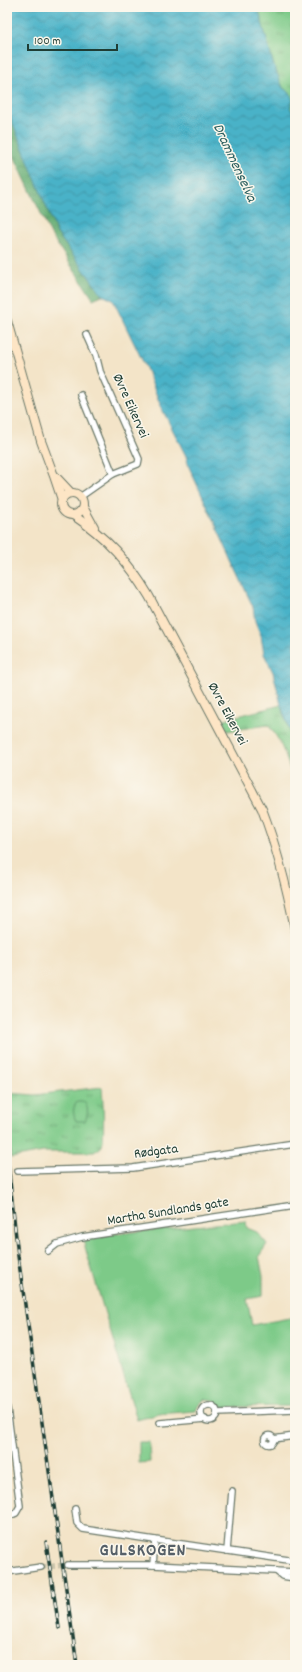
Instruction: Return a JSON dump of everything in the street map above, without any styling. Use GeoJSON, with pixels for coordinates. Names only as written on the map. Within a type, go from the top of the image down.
{"type":"FeatureCollection","features":[{"type":"Feature","properties":{"kind":"main road"},"geometry":{"type":"LineString","coordinates":[[7,321],[35,422],[62,500],[61,504],[64,510],[73,515],[79,512],[83,507],[80,497],[71,493],[54,476]]}},
{"type":"Feature","properties":{"kind":"main road"},"geometry":{"type":"LineString","coordinates":[[62,500],[65,495],[71,493]]}},
{"type":"Feature","properties":{"kind":"main road","name":"Øvre Eikervei"},"geometry":{"type":"LineString","coordinates":[[83,507],[96,531]]}},
{"type":"Feature","properties":{"kind":"main road","name":"Øvre Eikervei"},"geometry":{"type":"LineString","coordinates":[[73,515],[96,531],[133,571],[143,585],[262,809],[282,869],[295,929]]}},
{"type":"Feature","properties":{"kind":"street","name":"Øvre Eikervei"},"geometry":{"type":"LineString","coordinates":[[80,497],[113,474],[138,464],[139,459],[100,371],[96,355],[87,335]]}},
{"type":"Feature","properties":{"kind":"street"},"geometry":{"type":"LineString","coordinates":[[81,395],[113,474]]}},
{"type":"Feature","properties":{"kind":"street","name":"Rødgata"},"geometry":{"type":"LineString","coordinates":[[18,1171],[133,1168],[295,1144]]}},
{"type":"Feature","properties":{"kind":"street","name":"Martha Sundlands gate"},"geometry":{"type":"LineString","coordinates":[[48,1251],[57,1244],[82,1237],[295,1205]]}},
{"type":"Feature","properties":{"kind":"street"},"geometry":{"type":"LineString","coordinates":[[205,1419],[202,1416],[202,1411],[206,1405],[214,1406],[217,1413]]}},
{"type":"Feature","properties":{"kind":"street"},"geometry":{"type":"LineString","coordinates":[[7,1408],[20,1506],[16,1513],[7,1517]]}},
{"type":"Feature","properties":{"kind":"street"},"geometry":{"type":"LineString","coordinates":[[160,1423],[212,1419],[217,1413],[295,1410]]}},
{"type":"Feature","properties":{"kind":"street"},"geometry":{"type":"LineString","coordinates":[[273,1439],[295,1436]]}},
{"type":"Feature","properties":{"kind":"street"},"geometry":{"type":"LineString","coordinates":[[227,1551],[232,1491]]}},
{"type":"Feature","properties":{"kind":"street"},"geometry":{"type":"LineString","coordinates":[[75,1509],[77,1523],[83,1529],[295,1561]]}},
{"type":"Feature","properties":{"kind":"street"},"geometry":{"type":"LineString","coordinates":[[153,1565],[155,1540]]}},
{"type":"Feature","properties":{"kind":"street"},"geometry":{"type":"LineString","coordinates":[[68,1565],[153,1565],[295,1572]]}},
{"type":"Feature","properties":{"kind":"street"},"geometry":{"type":"LineString","coordinates":[[7,1572],[42,1567]]}},
{"type":"Feature","properties":{"kind":"street"},"geometry":{"type":"LineString","coordinates":[[275,1571],[282,1576],[295,1578]]}},
{"type":"Feature","properties":{"kind":"green space"},"geometry":{"type":"Polygon","coordinates":[[[258,7],[295,7],[295,118],[290,107],[290,93],[283,88],[273,63],[258,7]]]}},
{"type":"Feature","properties":{"kind":"green space"},"geometry":{"type":"Polygon","coordinates":[[[7,109],[57,233],[102,295],[93,299],[51,235],[7,141],[7,109]]]}},
{"type":"Feature","properties":{"kind":"green space"},"geometry":{"type":"Polygon","coordinates":[[[281,705],[295,746],[295,784],[278,738],[268,725],[227,731],[222,720],[281,705]]]}},
{"type":"Feature","properties":{"kind":"green space"},"geometry":{"type":"Polygon","coordinates":[[[295,868],[295,900],[292,900],[286,870],[295,868]]]}},
{"type":"Feature","properties":{"kind":"green space"},"geometry":{"type":"Polygon","coordinates":[[[102,1087],[103,1142],[99,1149],[94,1152],[43,1152],[11,1158],[7,1123],[7,1093],[35,1095],[102,1087]]]}},
{"type":"Feature","properties":{"kind":"green space"},"geometry":{"type":"Polygon","coordinates":[[[77,1102],[84,1102],[87,1107],[85,1121],[76,1121],[74,1116],[74,1107],[77,1102]]]}},
{"type":"Feature","properties":{"kind":"green space"},"geometry":{"type":"Polygon","coordinates":[[[246,1221],[247,1228],[257,1232],[267,1244],[259,1256],[263,1276],[263,1296],[247,1299],[252,1325],[295,1317],[295,1406],[222,1407],[213,1400],[205,1399],[198,1406],[196,1411],[159,1414],[137,1420],[82,1237],[246,1221]]]}},
{"type":"Feature","properties":{"kind":"green space"},"geometry":{"type":"Polygon","coordinates":[[[139,1442],[149,1442],[150,1462],[139,1463],[139,1442]]]}},
{"type":"Feature","properties":{"kind":"water","name":"Drammenselva"},"geometry":{"type":"Polygon","coordinates":[[[7,7],[258,7],[273,63],[283,88],[290,93],[293,101],[290,107],[295,118],[295,746],[281,705],[273,672],[264,654],[261,636],[255,621],[253,607],[189,467],[186,456],[162,409],[146,368],[113,300],[102,295],[57,233],[7,109],[7,7]]]}},
{"type":"Feature","properties":{"kind":"tunnel"},"geometry":{"type":"LineString","coordinates":[[41,1567],[68,1565]]}},
{"type":"Feature","properties":{"kind":"railway"},"geometry":{"type":"LineString","coordinates":[[7,1153],[18,1256],[77,1665]]}},
{"type":"Feature","properties":{"kind":"railway"},"geometry":{"type":"LineString","coordinates":[[46,1542],[59,1628]]}},
{"type":"Feature","properties":{"kind":"district","name":"GULSKOGEN"},"geometry":{"type":"Point","coordinates":[143,1551]}}]}
